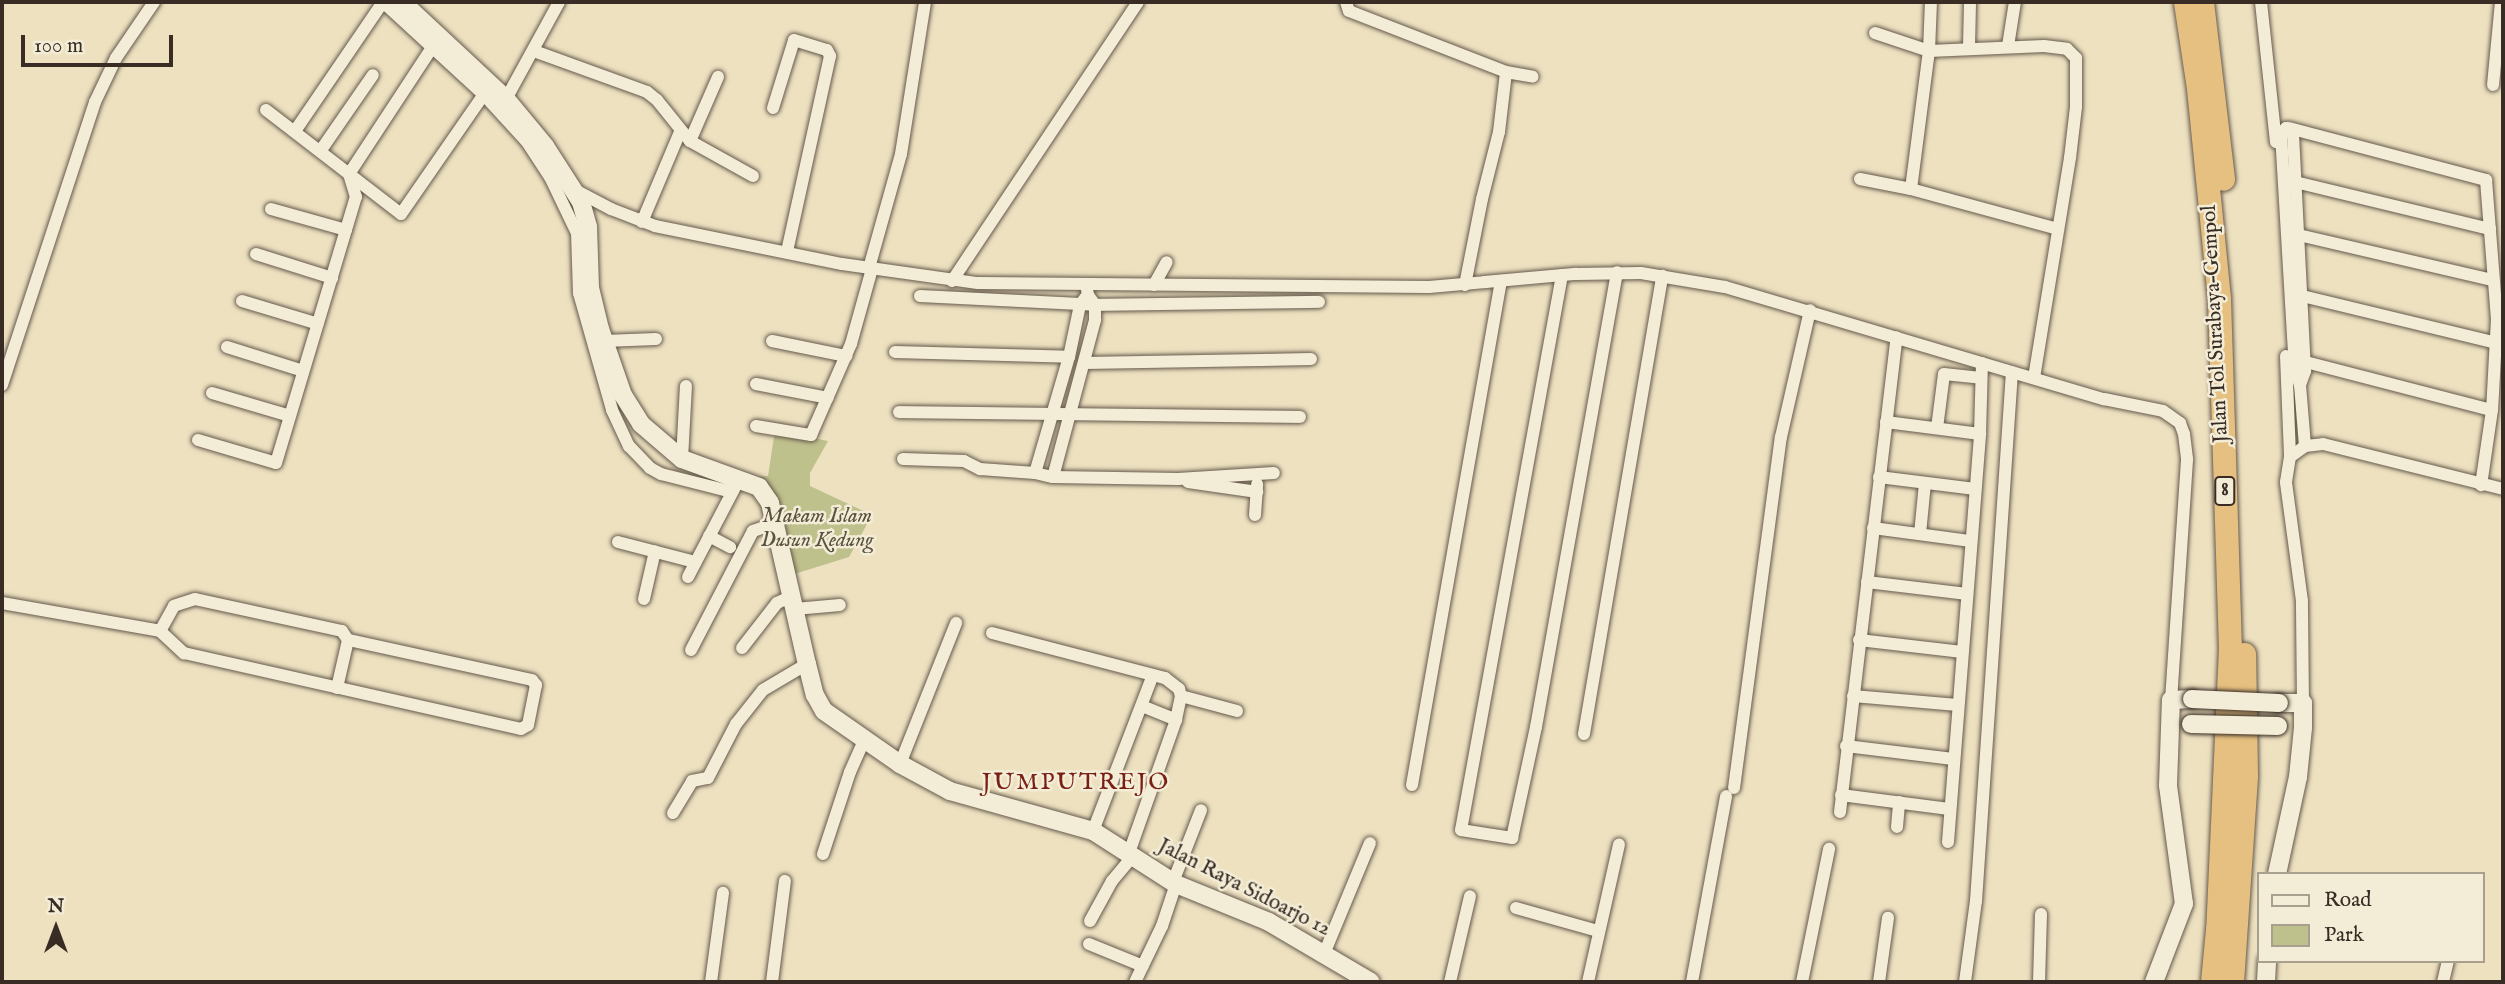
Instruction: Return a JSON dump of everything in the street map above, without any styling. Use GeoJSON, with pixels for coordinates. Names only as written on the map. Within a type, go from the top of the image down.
{"type":"FeatureCollection","features":[{"type":"Feature","properties":{"kind":"highway","name":"Jalan Tol Surabaya–Gempol"},"geometry":{"type":"LineString","coordinates":[[2185,2],[2219,299],[2230,648],[2220,887],[2212,982]]}},
{"type":"Feature","properties":{"kind":"highway","name":"Jalan Tol Surabaya–Gempol"},"geometry":{"type":"LineString","coordinates":[[2202,2],[2234,299],[2243,581],[2246,775],[2232,982]]}},
{"type":"Feature","properties":{"kind":"main road","name":"Jalan Raya Sidoarjo 12"},"geometry":{"type":"LineString","coordinates":[[402,2],[488,90],[506,99],[545,146],[581,202],[588,227],[583,263],[604,341],[632,412],[664,447],[682,459],[735,486],[762,491],[802,666],[824,711],[862,745],[950,791],[1093,831],[1174,889],[1269,922],[1371,982]]}},
{"type":"Feature","properties":{"kind":"main road"},"geometry":{"type":"LineString","coordinates":[[2154,982],[2184,904],[2168,785],[2171,700],[2303,704],[2298,777],[2277,872]]}},
{"type":"Feature","properties":{"kind":"main road"},"geometry":{"type":"LineString","coordinates":[[2171,725],[2303,728]]}},
{"type":"Feature","properties":{"kind":"main road"},"geometry":{"type":"LineString","coordinates":[[2266,982],[2267,963]]}},
{"type":"Feature","properties":{"kind":"street"},"geometry":{"type":"LineString","coordinates":[[2,385],[94,102],[116,58],[154,2]]}},
{"type":"Feature","properties":{"kind":"street"},"geometry":{"type":"LineString","coordinates":[[295,131],[383,2],[488,90],[550,177],[577,233],[583,263],[579,293],[612,410],[629,446],[650,468],[661,474],[735,486],[688,577]]}},
{"type":"Feature","properties":{"kind":"street"},"geometry":{"type":"LineString","coordinates":[[506,99],[559,2]]}},
{"type":"Feature","properties":{"kind":"street"},"geometry":{"type":"LineString","coordinates":[[755,426],[811,435],[846,356],[901,154],[925,2]]}},
{"type":"Feature","properties":{"kind":"street"},"geometry":{"type":"LineString","coordinates":[[952,281],[1138,2]]}},
{"type":"Feature","properties":{"kind":"street"},"geometry":{"type":"LineString","coordinates":[[1346,2],[1349,11],[1506,72],[1533,77]]}},
{"type":"Feature","properties":{"kind":"street"},"geometry":{"type":"LineString","coordinates":[[1911,189],[1928,51],[1931,2]]}},
{"type":"Feature","properties":{"kind":"street"},"geometry":{"type":"LineString","coordinates":[[1969,47],[1970,2]]}},
{"type":"Feature","properties":{"kind":"street"},"geometry":{"type":"LineString","coordinates":[[2008,46],[2015,2]]}},
{"type":"Feature","properties":{"kind":"street"},"geometry":{"type":"LineString","coordinates":[[2262,2],[2275,127],[2290,457],[2286,482],[2302,601],[2303,704]]}},
{"type":"Feature","properties":{"kind":"street"},"geometry":{"type":"LineString","coordinates":[[2493,85],[2501,2]]}},
{"type":"Feature","properties":{"kind":"street"},"geometry":{"type":"LineString","coordinates":[[1875,33],[1928,51],[1969,47],[2055,47],[2067,49],[2076,58],[2076,107],[2034,378]]}},
{"type":"Feature","properties":{"kind":"street"},"geometry":{"type":"LineString","coordinates":[[773,108],[794,40],[830,53],[787,251]]}},
{"type":"Feature","properties":{"kind":"street"},"geometry":{"type":"LineString","coordinates":[[349,174],[433,46]]}},
{"type":"Feature","properties":{"kind":"street"},"geometry":{"type":"LineString","coordinates":[[534,51],[647,92],[657,100],[685,136],[753,176]]}},
{"type":"Feature","properties":{"kind":"street"},"geometry":{"type":"LineString","coordinates":[[1465,285],[1499,132],[1506,72]]}},
{"type":"Feature","properties":{"kind":"street"},"geometry":{"type":"LineString","coordinates":[[320,150],[373,75]]}},
{"type":"Feature","properties":{"kind":"street"},"geometry":{"type":"LineString","coordinates":[[642,222],[718,77]]}},
{"type":"Feature","properties":{"kind":"street"},"geometry":{"type":"LineString","coordinates":[[266,110],[399,214],[404,214],[488,90]]}},
{"type":"Feature","properties":{"kind":"street"},"geometry":{"type":"LineString","coordinates":[[2305,446],[2300,385],[2305,371],[2300,360],[2290,180],[2281,134],[2289,128],[2486,180],[2497,319],[2492,410],[2482,485]]}},
{"type":"Feature","properties":{"kind":"street"},"geometry":{"type":"LineString","coordinates":[[198,440],[275,463],[356,197],[349,174]]}},
{"type":"Feature","properties":{"kind":"street"},"geometry":{"type":"LineString","coordinates":[[1860,179],[1911,189],[2058,229]]}},
{"type":"Feature","properties":{"kind":"street"},"geometry":{"type":"LineString","coordinates":[[2290,180],[2490,229]]}},
{"type":"Feature","properties":{"kind":"street"},"geometry":{"type":"LineString","coordinates":[[572,188],[588,199],[642,222],[871,268],[952,281],[1087,297],[1154,285],[1363,288],[1465,285],[1616,272],[1662,276],[1725,287],[2104,399],[2163,411],[2180,423],[2185,434],[2186,500],[2171,700]]}},
{"type":"Feature","properties":{"kind":"street"},"geometry":{"type":"LineString","coordinates":[[271,209],[346,230]]}},
{"type":"Feature","properties":{"kind":"street"},"geometry":{"type":"LineString","coordinates":[[2293,233],[2492,280]]}},
{"type":"Feature","properties":{"kind":"street"},"geometry":{"type":"LineString","coordinates":[[256,254],[332,278]]}},
{"type":"Feature","properties":{"kind":"street"},"geometry":{"type":"LineString","coordinates":[[1154,285],[1167,262]]}},
{"type":"Feature","properties":{"kind":"street"},"geometry":{"type":"LineString","coordinates":[[1562,275],[1461,830],[1512,838],[1536,727],[1616,272]]}},
{"type":"Feature","properties":{"kind":"street"},"geometry":{"type":"LineString","coordinates":[[1584,734],[1662,276]]}},
{"type":"Feature","properties":{"kind":"street"},"geometry":{"type":"LineString","coordinates":[[1412,785],[1501,281]]}},
{"type":"Feature","properties":{"kind":"street"},"geometry":{"type":"LineString","coordinates":[[2296,294],[2496,343]]}},
{"type":"Feature","properties":{"kind":"street"},"geometry":{"type":"LineString","coordinates":[[920,296],[1319,302]]}},
{"type":"Feature","properties":{"kind":"street"},"geometry":{"type":"LineString","coordinates":[[1035,473],[1087,297]]}},
{"type":"Feature","properties":{"kind":"street"},"geometry":{"type":"LineString","coordinates":[[1053,477],[1067,416],[1093,332],[1087,297]]}},
{"type":"Feature","properties":{"kind":"street"},"geometry":{"type":"LineString","coordinates":[[242,301],[318,324]]}},
{"type":"Feature","properties":{"kind":"street"},"geometry":{"type":"LineString","coordinates":[[1692,982],[1730,792],[1781,437],[1810,310]]}},
{"type":"Feature","properties":{"kind":"street"},"geometry":{"type":"LineString","coordinates":[[1840,812],[1898,337]]}},
{"type":"Feature","properties":{"kind":"street"},"geometry":{"type":"LineString","coordinates":[[604,341],[656,338]]}},
{"type":"Feature","properties":{"kind":"street"},"geometry":{"type":"LineString","coordinates":[[772,341],[846,356]]}},
{"type":"Feature","properties":{"kind":"street"},"geometry":{"type":"LineString","coordinates":[[227,346],[303,371]]}},
{"type":"Feature","properties":{"kind":"street"},"geometry":{"type":"LineString","coordinates":[[895,352],[1069,357]]}},
{"type":"Feature","properties":{"kind":"street"},"geometry":{"type":"LineString","coordinates":[[1084,363],[1311,359]]}},
{"type":"Feature","properties":{"kind":"street"},"geometry":{"type":"LineString","coordinates":[[2300,360],[2492,410]]}},
{"type":"Feature","properties":{"kind":"street"},"geometry":{"type":"LineString","coordinates":[[1948,842],[1980,434],[1982,363]]}},
{"type":"Feature","properties":{"kind":"street"},"geometry":{"type":"LineString","coordinates":[[1965,982],[1977,890],[2012,372]]}},
{"type":"Feature","properties":{"kind":"street"},"geometry":{"type":"LineString","coordinates":[[1937,428],[1944,374],[1981,378]]}},
{"type":"Feature","properties":{"kind":"street"},"geometry":{"type":"LineString","coordinates":[[756,384],[828,398]]}},
{"type":"Feature","properties":{"kind":"street"},"geometry":{"type":"LineString","coordinates":[[682,459],[686,386]]}},
{"type":"Feature","properties":{"kind":"street"},"geometry":{"type":"LineString","coordinates":[[212,393],[290,416]]}},
{"type":"Feature","properties":{"kind":"street"},"geometry":{"type":"LineString","coordinates":[[899,412],[1300,417]]}},
{"type":"Feature","properties":{"kind":"street"},"geometry":{"type":"LineString","coordinates":[[1886,422],[1980,434]]}},
{"type":"Feature","properties":{"kind":"street"},"geometry":{"type":"LineString","coordinates":[[2290,457],[2305,446],[2333,445],[2503,489]]}},
{"type":"Feature","properties":{"kind":"street"},"geometry":{"type":"LineString","coordinates":[[903,459],[964,461],[980,469],[1053,477],[1178,479],[1274,473]]}},
{"type":"Feature","properties":{"kind":"street"},"geometry":{"type":"LineString","coordinates":[[1255,515],[1258,473]]}},
{"type":"Feature","properties":{"kind":"street"},"geometry":{"type":"LineString","coordinates":[[1879,477],[1975,489]]}},
{"type":"Feature","properties":{"kind":"street"},"geometry":{"type":"LineString","coordinates":[[1178,479],[1257,492]]}},
{"type":"Feature","properties":{"kind":"street"},"geometry":{"type":"LineString","coordinates":[[1920,534],[1925,483]]}},
{"type":"Feature","properties":{"kind":"street"},"geometry":{"type":"LineString","coordinates":[[691,650],[753,531],[771,524]]}},
{"type":"Feature","properties":{"kind":"street"},"geometry":{"type":"LineString","coordinates":[[1873,528],[1971,541]]}},
{"type":"Feature","properties":{"kind":"street"},"geometry":{"type":"LineString","coordinates":[[709,536],[730,547]]}},
{"type":"Feature","properties":{"kind":"street"},"geometry":{"type":"LineString","coordinates":[[618,542],[695,562]]}},
{"type":"Feature","properties":{"kind":"street"},"geometry":{"type":"LineString","coordinates":[[644,599],[655,551]]}},
{"type":"Feature","properties":{"kind":"street"},"geometry":{"type":"LineString","coordinates":[[1867,582],[1966,594]]}},
{"type":"Feature","properties":{"kind":"street"},"geometry":{"type":"LineString","coordinates":[[2,603],[160,631],[184,653],[521,729],[528,725],[535,681],[348,640],[342,631],[195,599],[174,606],[160,631]]}},
{"type":"Feature","properties":{"kind":"street"},"geometry":{"type":"LineString","coordinates":[[742,648],[788,600],[840,605]]}},
{"type":"Feature","properties":{"kind":"street"},"geometry":{"type":"LineString","coordinates":[[900,764],[956,623]]}},
{"type":"Feature","properties":{"kind":"street"},"geometry":{"type":"LineString","coordinates":[[992,633],[1153,675],[1174,683],[1181,696],[1177,720],[1130,858],[1112,881],[1090,921]]}},
{"type":"Feature","properties":{"kind":"street"},"geometry":{"type":"LineString","coordinates":[[337,688],[348,640]]}},
{"type":"Feature","properties":{"kind":"street"},"geometry":{"type":"LineString","coordinates":[[1859,640],[1962,652]]}},
{"type":"Feature","properties":{"kind":"street"},"geometry":{"type":"LineString","coordinates":[[673,813],[692,781],[708,778],[736,724],[762,690],[802,666]]}},
{"type":"Feature","properties":{"kind":"street"},"geometry":{"type":"LineString","coordinates":[[1093,831],[1153,675]]}},
{"type":"Feature","properties":{"kind":"street"},"geometry":{"type":"LineString","coordinates":[[1181,696],[1237,711]]}},
{"type":"Feature","properties":{"kind":"street"},"geometry":{"type":"LineString","coordinates":[[1853,696],[1958,705]]}},
{"type":"Feature","properties":{"kind":"street"},"geometry":{"type":"LineString","coordinates":[[1142,706],[1177,720]]}},
{"type":"Feature","properties":{"kind":"street"},"geometry":{"type":"LineString","coordinates":[[823,854],[862,745]]}},
{"type":"Feature","properties":{"kind":"street"},"geometry":{"type":"LineString","coordinates":[[1846,746],[1953,759]]}},
{"type":"Feature","properties":{"kind":"street"},"geometry":{"type":"LineString","coordinates":[[1842,794],[1949,809]]}},
{"type":"Feature","properties":{"kind":"street"},"geometry":{"type":"LineString","coordinates":[[1897,827],[1899,802]]}},
{"type":"Feature","properties":{"kind":"street"},"geometry":{"type":"LineString","coordinates":[[1135,982],[1174,889],[1200,810]]}},
{"type":"Feature","properties":{"kind":"street"},"geometry":{"type":"LineString","coordinates":[[1324,954],[1370,843]]}},
{"type":"Feature","properties":{"kind":"street"},"geometry":{"type":"LineString","coordinates":[[1588,982],[1619,844]]}},
{"type":"Feature","properties":{"kind":"street"},"geometry":{"type":"LineString","coordinates":[[1802,982],[1829,849]]}},
{"type":"Feature","properties":{"kind":"street"},"geometry":{"type":"LineString","coordinates":[[772,982],[785,881]]}},
{"type":"Feature","properties":{"kind":"street"},"geometry":{"type":"LineString","coordinates":[[711,982],[723,892]]}},
{"type":"Feature","properties":{"kind":"street"},"geometry":{"type":"LineString","coordinates":[[1450,982],[1470,896]]}},
{"type":"Feature","properties":{"kind":"street"},"geometry":{"type":"LineString","coordinates":[[1516,908],[1598,931]]}},
{"type":"Feature","properties":{"kind":"street"},"geometry":{"type":"LineString","coordinates":[[2039,982],[2041,914]]}},
{"type":"Feature","properties":{"kind":"street"},"geometry":{"type":"LineString","coordinates":[[1879,982],[1888,918]]}},
{"type":"Feature","properties":{"kind":"street"},"geometry":{"type":"LineString","coordinates":[[1089,944],[1143,967]]}},
{"type":"Feature","properties":{"kind":"street"},"geometry":{"type":"LineString","coordinates":[[2443,982],[2448,963]]}},
{"type":"Feature","properties":{"kind":"green space","name":"Makam Islam Dusun Kedung"},"geometry":{"type":"Polygon","coordinates":[[[775,430],[828,441],[810,473],[810,486],[872,515],[849,557],[788,576],[755,477],[768,476],[775,430]]]}},
{"type":"Feature","properties":{"kind":"district","name":"JUMPUTREJO"},"geometry":{"type":"Point","coordinates":[1076,783]}}]}
